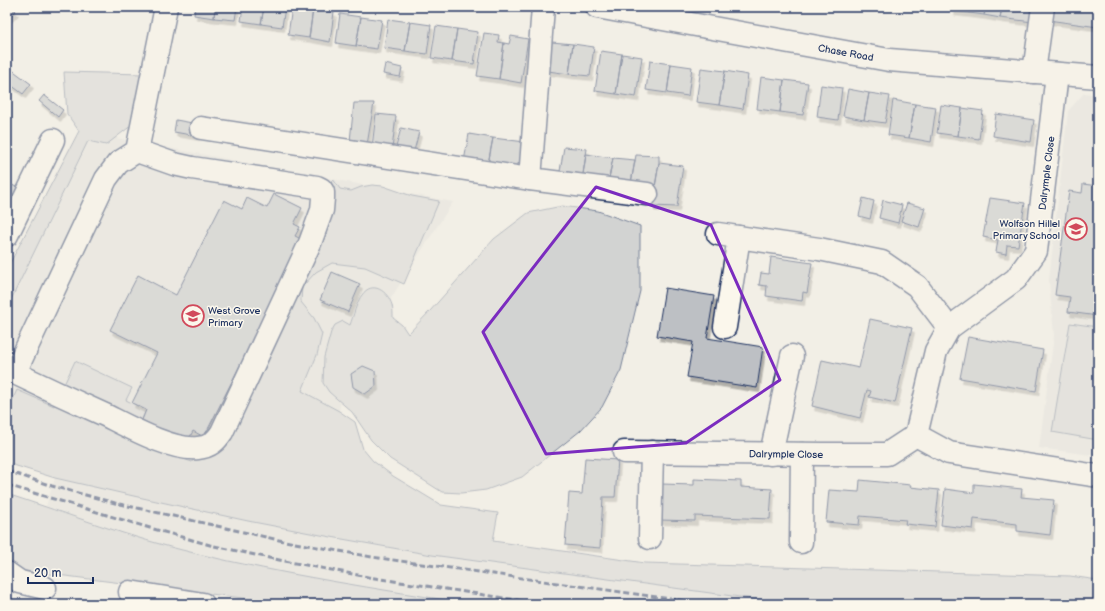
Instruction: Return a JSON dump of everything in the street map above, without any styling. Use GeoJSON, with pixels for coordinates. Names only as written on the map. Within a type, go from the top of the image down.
{"type":"FeatureCollection","features":[{"type":"Feature","properties":{"kind":"street"},"geometry":{"type":"LineString","coordinates":[[136,151],[180,166],[317,187],[323,192],[322,210],[303,257],[222,432],[216,441],[207,447],[189,448],[169,443],[143,433],[19,375],[18,368],[106,179],[118,163],[136,151],[166,7]]}},
{"type":"Feature","properties":{"kind":"street"},"geometry":{"type":"LineString","coordinates":[[530,178],[543,7]]}},
{"type":"Feature","properties":{"kind":"street","name":"Chase Road"},"geometry":{"type":"LineString","coordinates":[[597,7],[889,60],[1098,77]]}},
{"type":"Feature","properties":{"kind":"street"},"geometry":{"type":"LineString","coordinates":[[1034,72],[1043,7]]}},
{"type":"Feature","properties":{"kind":"street","name":"Dalrymple Close"},"geometry":{"type":"LineString","coordinates":[[624,452],[887,454],[916,436],[936,351],[949,328],[1016,279],[1036,251],[1057,74]]}},
{"type":"Feature","properties":{"kind":"street"},"geometry":{"type":"LineString","coordinates":[[201,128],[530,178],[647,194]]}},
{"type":"Feature","properties":{"kind":"street"},"geometry":{"type":"LineString","coordinates":[[7,235],[12,212],[53,140]]}},
{"type":"Feature","properties":{"kind":"street"},"geometry":{"type":"LineString","coordinates":[[725,327],[728,235],[819,249],[882,262],[917,286],[949,328]]}},
{"type":"Feature","properties":{"kind":"street"},"geometry":{"type":"LineString","coordinates":[[771,454],[792,356]]}},
{"type":"Feature","properties":{"kind":"street"},"geometry":{"type":"LineString","coordinates":[[916,436],[949,453],[1098,476]]}},
{"type":"Feature","properties":{"kind":"street"},"geometry":{"type":"LineString","coordinates":[[650,538],[652,452]]}},
{"type":"Feature","properties":{"kind":"street"},"geometry":{"type":"LineString","coordinates":[[801,542],[802,454]]}},
{"type":"Feature","properties":{"kind":"street"},"geometry":{"type":"LineString","coordinates":[[7,573],[20,582],[45,588]]}},
{"type":"Feature","properties":{"kind":"street"},"geometry":{"type":"LineString","coordinates":[[130,592],[203,604]]}},
{"type":"Feature","properties":{"kind":"highlighted area"},"geometry":{"type":"Polygon","coordinates":[[[596,187],[711,225],[780,380],[686,443],[546,454],[483,332],[596,187]]]}},
{"type":"Feature","properties":{"kind":"shaded area"},"geometry":{"type":"Polygon","coordinates":[[[64,72],[143,74],[132,125],[106,145],[88,141],[7,308],[7,269],[79,131],[67,114],[64,72]]]}},
{"type":"Feature","properties":{"kind":"shaded area","name":"Wolfson Hillel Primary School"},"geometry":{"type":"Polygon","coordinates":[[[1084,93],[1098,95],[1098,456],[1039,448],[1054,336],[1049,280],[1068,111],[1084,93]]]}},
{"type":"Feature","properties":{"kind":"shaded area","name":"West Grove Primary"},"geometry":{"type":"Polygon","coordinates":[[[79,131],[453,202],[349,363],[339,411],[355,422],[363,449],[373,461],[393,476],[441,505],[498,513],[371,515],[7,411],[7,269],[79,131]]]}},
{"type":"Feature","properties":{"kind":"shaded area"},"geometry":{"type":"Polygon","coordinates":[[[333,179],[340,189],[351,191],[372,185],[383,186],[412,196],[439,201],[404,284],[365,267],[332,263],[316,272],[302,287],[301,302],[314,318],[322,334],[317,355],[302,391],[339,411],[355,422],[363,449],[373,461],[393,476],[441,505],[498,513],[493,541],[645,563],[1070,576],[1098,580],[1098,604],[791,604],[432,555],[331,537],[138,497],[55,478],[7,463],[7,406],[9,407],[17,390],[54,406],[75,361],[132,388],[126,400],[146,410],[132,441],[192,462],[333,179]]]}},
{"type":"Feature","properties":{"kind":"shaded area"},"geometry":{"type":"Polygon","coordinates":[[[562,206],[598,211],[640,226],[640,291],[621,370],[602,407],[580,431],[522,477],[486,490],[461,493],[442,492],[390,459],[371,440],[352,412],[329,392],[323,383],[324,357],[331,332],[335,325],[343,321],[350,325],[360,298],[370,288],[375,288],[387,295],[392,305],[393,318],[402,325],[408,334],[494,239],[528,213],[562,206]]]}},
{"type":"Feature","properties":{"kind":"shaded area"},"geometry":{"type":"Polygon","coordinates":[[[1070,323],[1098,327],[1098,440],[1052,432],[1070,323]]]}},
{"type":"Feature","properties":{"kind":"shaded area"},"geometry":{"type":"Polygon","coordinates":[[[55,478],[248,521],[432,555],[791,604],[471,604],[359,586],[265,569],[193,553],[100,526],[46,506],[55,478]]]}},
{"type":"Feature","properties":{"kind":"shaded area"},"geometry":{"type":"Polygon","coordinates":[[[7,494],[123,533],[194,553],[297,575],[471,604],[277,604],[251,599],[17,570],[7,561],[7,494]]]}},
{"type":"Feature","properties":{"kind":"building"},"geometry":{"type":"Polygon","coordinates":[[[7,7],[11,7],[16,11],[7,20],[7,7]]]}},
{"type":"Feature","properties":{"kind":"building"},"geometry":{"type":"Polygon","coordinates":[[[195,7],[215,7],[214,18],[194,15],[195,7]]]}},
{"type":"Feature","properties":{"kind":"building"},"geometry":{"type":"Polygon","coordinates":[[[215,7],[237,7],[235,20],[214,18],[215,7]]]}},
{"type":"Feature","properties":{"kind":"building"},"geometry":{"type":"Polygon","coordinates":[[[243,7],[264,7],[261,24],[241,21],[243,7]]]}},
{"type":"Feature","properties":{"kind":"building"},"geometry":{"type":"Polygon","coordinates":[[[264,7],[285,7],[282,27],[261,24],[264,7]]]}},
{"type":"Feature","properties":{"kind":"building"},"geometry":{"type":"Polygon","coordinates":[[[292,7],[313,9],[309,38],[288,35],[292,7]]]}},
{"type":"Feature","properties":{"kind":"building"},"geometry":{"type":"Polygon","coordinates":[[[953,7],[970,7],[969,13],[952,11],[953,7]]]}},
{"type":"Feature","properties":{"kind":"building"},"geometry":{"type":"Polygon","coordinates":[[[970,7],[986,7],[984,15],[969,13],[970,7]]]}},
{"type":"Feature","properties":{"kind":"building"},"geometry":{"type":"Polygon","coordinates":[[[986,7],[1002,7],[1000,18],[984,15],[986,7]]]}},
{"type":"Feature","properties":{"kind":"building"},"geometry":{"type":"Polygon","coordinates":[[[1002,7],[1035,7],[1033,22],[1000,18],[1002,7]]]}},
{"type":"Feature","properties":{"kind":"building"},"geometry":{"type":"Polygon","coordinates":[[[1050,7],[1098,7],[1098,27],[1048,20],[1050,7]]]}},
{"type":"Feature","properties":{"kind":"building"},"geometry":{"type":"Polygon","coordinates":[[[313,9],[334,12],[330,42],[309,38],[313,9]]]}},
{"type":"Feature","properties":{"kind":"building"},"geometry":{"type":"Polygon","coordinates":[[[340,14],[361,17],[356,46],[336,43],[340,14]]]}},
{"type":"Feature","properties":{"kind":"building"},"geometry":{"type":"Polygon","coordinates":[[[361,17],[382,20],[377,49],[356,46],[361,17]]]}},
{"type":"Feature","properties":{"kind":"building"},"geometry":{"type":"Polygon","coordinates":[[[388,19],[410,22],[405,51],[384,48],[388,19]]]}},
{"type":"Feature","properties":{"kind":"building"},"geometry":{"type":"Polygon","coordinates":[[[410,22],[431,25],[427,54],[405,51],[410,22]]]}},
{"type":"Feature","properties":{"kind":"building"},"geometry":{"type":"Polygon","coordinates":[[[436,26],[457,29],[452,61],[431,58],[436,26]]]}},
{"type":"Feature","properties":{"kind":"building"},"geometry":{"type":"Polygon","coordinates":[[[457,29],[478,32],[474,64],[452,61],[457,29]]]}},
{"type":"Feature","properties":{"kind":"building"},"geometry":{"type":"Polygon","coordinates":[[[484,33],[499,35],[498,42],[504,43],[499,79],[477,76],[484,33]]]}},
{"type":"Feature","properties":{"kind":"building"},"geometry":{"type":"Polygon","coordinates":[[[511,36],[528,39],[521,83],[499,79],[504,43],[509,44],[511,36]]]}},
{"type":"Feature","properties":{"kind":"building"},"geometry":{"type":"Polygon","coordinates":[[[552,42],[573,44],[569,74],[548,71],[552,42]]]}},
{"type":"Feature","properties":{"kind":"building"},"geometry":{"type":"Polygon","coordinates":[[[573,44],[594,47],[590,76],[569,74],[573,44]]]}},
{"type":"Feature","properties":{"kind":"building"},"geometry":{"type":"Polygon","coordinates":[[[601,51],[622,54],[616,94],[595,91],[601,51]]]}},
{"type":"Feature","properties":{"kind":"building"},"geometry":{"type":"Polygon","coordinates":[[[622,54],[642,57],[636,97],[616,94],[622,54]]]}},
{"type":"Feature","properties":{"kind":"building"},"geometry":{"type":"Polygon","coordinates":[[[650,61],[671,64],[667,93],[646,90],[650,61]]]}},
{"type":"Feature","properties":{"kind":"building"},"geometry":{"type":"Polygon","coordinates":[[[385,64],[402,68],[400,77],[383,74],[385,64]]]}},
{"type":"Feature","properties":{"kind":"building"},"geometry":{"type":"Polygon","coordinates":[[[671,64],[692,67],[688,96],[667,93],[671,64]]]}},
{"type":"Feature","properties":{"kind":"building"},"geometry":{"type":"Polygon","coordinates":[[[701,68],[725,71],[719,105],[696,102],[701,68]]]}},
{"type":"Feature","properties":{"kind":"building"},"geometry":{"type":"Polygon","coordinates":[[[11,69],[31,84],[23,94],[7,82],[7,74],[11,69]]]}},
{"type":"Feature","properties":{"kind":"building"},"geometry":{"type":"Polygon","coordinates":[[[725,71],[748,75],[743,109],[719,105],[725,71]]]}},
{"type":"Feature","properties":{"kind":"building"},"geometry":{"type":"Polygon","coordinates":[[[761,77],[784,80],[780,112],[757,109],[761,77]]]}},
{"type":"Feature","properties":{"kind":"building"},"geometry":{"type":"Polygon","coordinates":[[[784,80],[808,83],[803,115],[780,112],[784,80]]]}},
{"type":"Feature","properties":{"kind":"building"},"geometry":{"type":"Polygon","coordinates":[[[821,85],[842,88],[838,120],[817,117],[821,85]]]}},
{"type":"Feature","properties":{"kind":"building"},"geometry":{"type":"Polygon","coordinates":[[[848,89],[869,93],[864,120],[843,116],[848,89]]]}},
{"type":"Feature","properties":{"kind":"building"},"geometry":{"type":"Polygon","coordinates":[[[869,93],[890,96],[885,123],[864,120],[869,93]]]}},
{"type":"Feature","properties":{"kind":"building"},"geometry":{"type":"Polygon","coordinates":[[[44,95],[63,110],[58,117],[39,101],[44,95]]]}},
{"type":"Feature","properties":{"kind":"building"},"geometry":{"type":"Polygon","coordinates":[[[893,100],[915,104],[909,138],[888,135],[893,100]]]}},
{"type":"Feature","properties":{"kind":"building"},"geometry":{"type":"Polygon","coordinates":[[[354,103],[374,103],[367,145],[350,141],[354,103]]]}},
{"type":"Feature","properties":{"kind":"building"},"geometry":{"type":"Polygon","coordinates":[[[915,104],[936,107],[931,142],[909,138],[915,104]]]}},
{"type":"Feature","properties":{"kind":"building"},"geometry":{"type":"Polygon","coordinates":[[[941,105],[962,108],[958,136],[937,133],[941,105]]]}},
{"type":"Feature","properties":{"kind":"building"},"geometry":{"type":"Polygon","coordinates":[[[962,108],[983,111],[979,139],[958,136],[962,108]]]}},
{"type":"Feature","properties":{"kind":"building"},"geometry":{"type":"Polygon","coordinates":[[[376,114],[396,116],[392,149],[372,147],[376,114]]]}},
{"type":"Feature","properties":{"kind":"building"},"geometry":{"type":"Polygon","coordinates":[[[996,114],[1034,120],[1031,142],[993,136],[996,114]]]}},
{"type":"Feature","properties":{"kind":"building"},"geometry":{"type":"Polygon","coordinates":[[[176,120],[198,124],[197,136],[174,132],[176,120]]]}},
{"type":"Feature","properties":{"kind":"building"},"geometry":{"type":"Polygon","coordinates":[[[401,128],[419,132],[414,151],[396,147],[401,128]]]}},
{"type":"Feature","properties":{"kind":"building"},"geometry":{"type":"Polygon","coordinates":[[[469,134],[493,138],[488,164],[464,161],[469,134]]]}},
{"type":"Feature","properties":{"kind":"building"},"geometry":{"type":"Polygon","coordinates":[[[493,138],[525,142],[523,160],[511,169],[488,164],[493,138]]]}},
{"type":"Feature","properties":{"kind":"building"},"geometry":{"type":"Polygon","coordinates":[[[564,147],[587,149],[583,174],[560,171],[564,147]]]}},
{"type":"Feature","properties":{"kind":"building"},"geometry":{"type":"Polygon","coordinates":[[[586,154],[613,158],[609,178],[583,174],[586,154]]]}},
{"type":"Feature","properties":{"kind":"building"},"geometry":{"type":"Polygon","coordinates":[[[636,155],[659,156],[655,186],[631,183],[636,155]]]}},
{"type":"Feature","properties":{"kind":"building"},"geometry":{"type":"Polygon","coordinates":[[[613,158],[635,160],[631,183],[609,178],[613,158]]]}},
{"type":"Feature","properties":{"kind":"building"},"geometry":{"type":"Polygon","coordinates":[[[659,163],[683,166],[677,207],[652,206],[659,163]]]}},
{"type":"Feature","properties":{"kind":"building"},"geometry":{"type":"Polygon","coordinates":[[[7,183],[26,191],[19,208],[7,203],[7,183]]]}},
{"type":"Feature","properties":{"kind":"building"},"geometry":{"type":"Polygon","coordinates":[[[1083,184],[1098,186],[1098,316],[1068,312],[1070,297],[1055,295],[1069,191],[1082,193],[1083,184]]]}},
{"type":"Feature","properties":{"kind":"building"},"geometry":{"type":"Polygon","coordinates":[[[274,194],[302,208],[294,224],[300,227],[295,236],[303,240],[204,437],[193,431],[187,443],[142,420],[146,410],[132,403],[157,353],[110,330],[138,275],[176,295],[224,200],[242,209],[247,198],[267,208],[274,194]]]}},
{"type":"Feature","properties":{"kind":"building"},"geometry":{"type":"Polygon","coordinates":[[[863,198],[874,201],[870,219],[859,216],[863,198]]]}},
{"type":"Feature","properties":{"kind":"building"},"geometry":{"type":"Polygon","coordinates":[[[990,198],[1025,203],[1018,246],[1007,245],[1006,254],[996,252],[998,240],[983,237],[990,198]]]}},
{"type":"Feature","properties":{"kind":"building"},"geometry":{"type":"Polygon","coordinates":[[[883,200],[902,205],[898,223],[879,218],[883,200]]]}},
{"type":"Feature","properties":{"kind":"building"},"geometry":{"type":"Polygon","coordinates":[[[907,203],[925,208],[919,227],[901,221],[907,203]]]}},
{"type":"Feature","properties":{"kind":"building"},"geometry":{"type":"Polygon","coordinates":[[[771,257],[812,263],[807,293],[803,292],[802,301],[766,296],[767,286],[759,285],[761,273],[769,274],[771,257]]]}},
{"type":"Feature","properties":{"kind":"building"},"geometry":{"type":"Polygon","coordinates":[[[332,272],[360,284],[348,312],[320,300],[332,272]]]}},
{"type":"Feature","properties":{"kind":"building"},"geometry":{"type":"Polygon","coordinates":[[[665,288],[714,296],[707,338],[763,347],[757,388],[687,377],[693,342],[657,336],[665,288]]]}},
{"type":"Feature","properties":{"kind":"building"},"geometry":{"type":"Polygon","coordinates":[[[870,319],[912,328],[895,403],[869,397],[871,391],[867,390],[860,418],[812,406],[822,360],[859,368],[870,319]]]}},
{"type":"Feature","properties":{"kind":"building"},"geometry":{"type":"Polygon","coordinates":[[[968,337],[1043,350],[1036,391],[960,378],[968,337]]]}},
{"type":"Feature","properties":{"kind":"building"},"geometry":{"type":"Polygon","coordinates":[[[363,366],[375,371],[376,386],[365,394],[353,387],[351,374],[363,366]]]}},
{"type":"Feature","properties":{"kind":"building"},"geometry":{"type":"Polygon","coordinates":[[[585,458],[618,460],[615,497],[603,497],[600,548],[565,545],[569,493],[582,494],[585,458]]]}},
{"type":"Feature","properties":{"kind":"building"},"geometry":{"type":"Polygon","coordinates":[[[694,479],[741,481],[741,487],[772,489],[770,519],[695,516],[695,521],[660,520],[662,484],[694,485],[694,479]]]}},
{"type":"Feature","properties":{"kind":"building"},"geometry":{"type":"Polygon","coordinates":[[[860,480],[911,485],[910,487],[939,490],[935,527],[905,524],[906,520],[860,516],[859,525],[826,522],[829,490],[859,492],[860,480]]]}},
{"type":"Feature","properties":{"kind":"building"},"geometry":{"type":"Polygon","coordinates":[[[974,484],[1022,489],[1021,497],[1054,500],[1050,535],[1017,531],[1017,524],[974,519],[973,529],[941,525],[945,489],[974,493],[974,484]]]}},
{"type":"Feature","properties":{"kind":"railway"},"geometry":{"type":"LineString","coordinates":[[7,471],[52,486],[115,503],[279,540],[372,557],[707,604]]}},
{"type":"Feature","properties":{"kind":"railway"},"geometry":{"type":"LineString","coordinates":[[7,485],[210,545],[368,577],[543,604]]}},
{"type":"Feature","properties":{"kind":"place","name":"Wolfson Hillel Primary School"},"geometry":{"type":"Point","coordinates":[1076,229]}},
{"type":"Feature","properties":{"kind":"place","name":"West Grove Primary"},"geometry":{"type":"Point","coordinates":[193,316]}}]}
